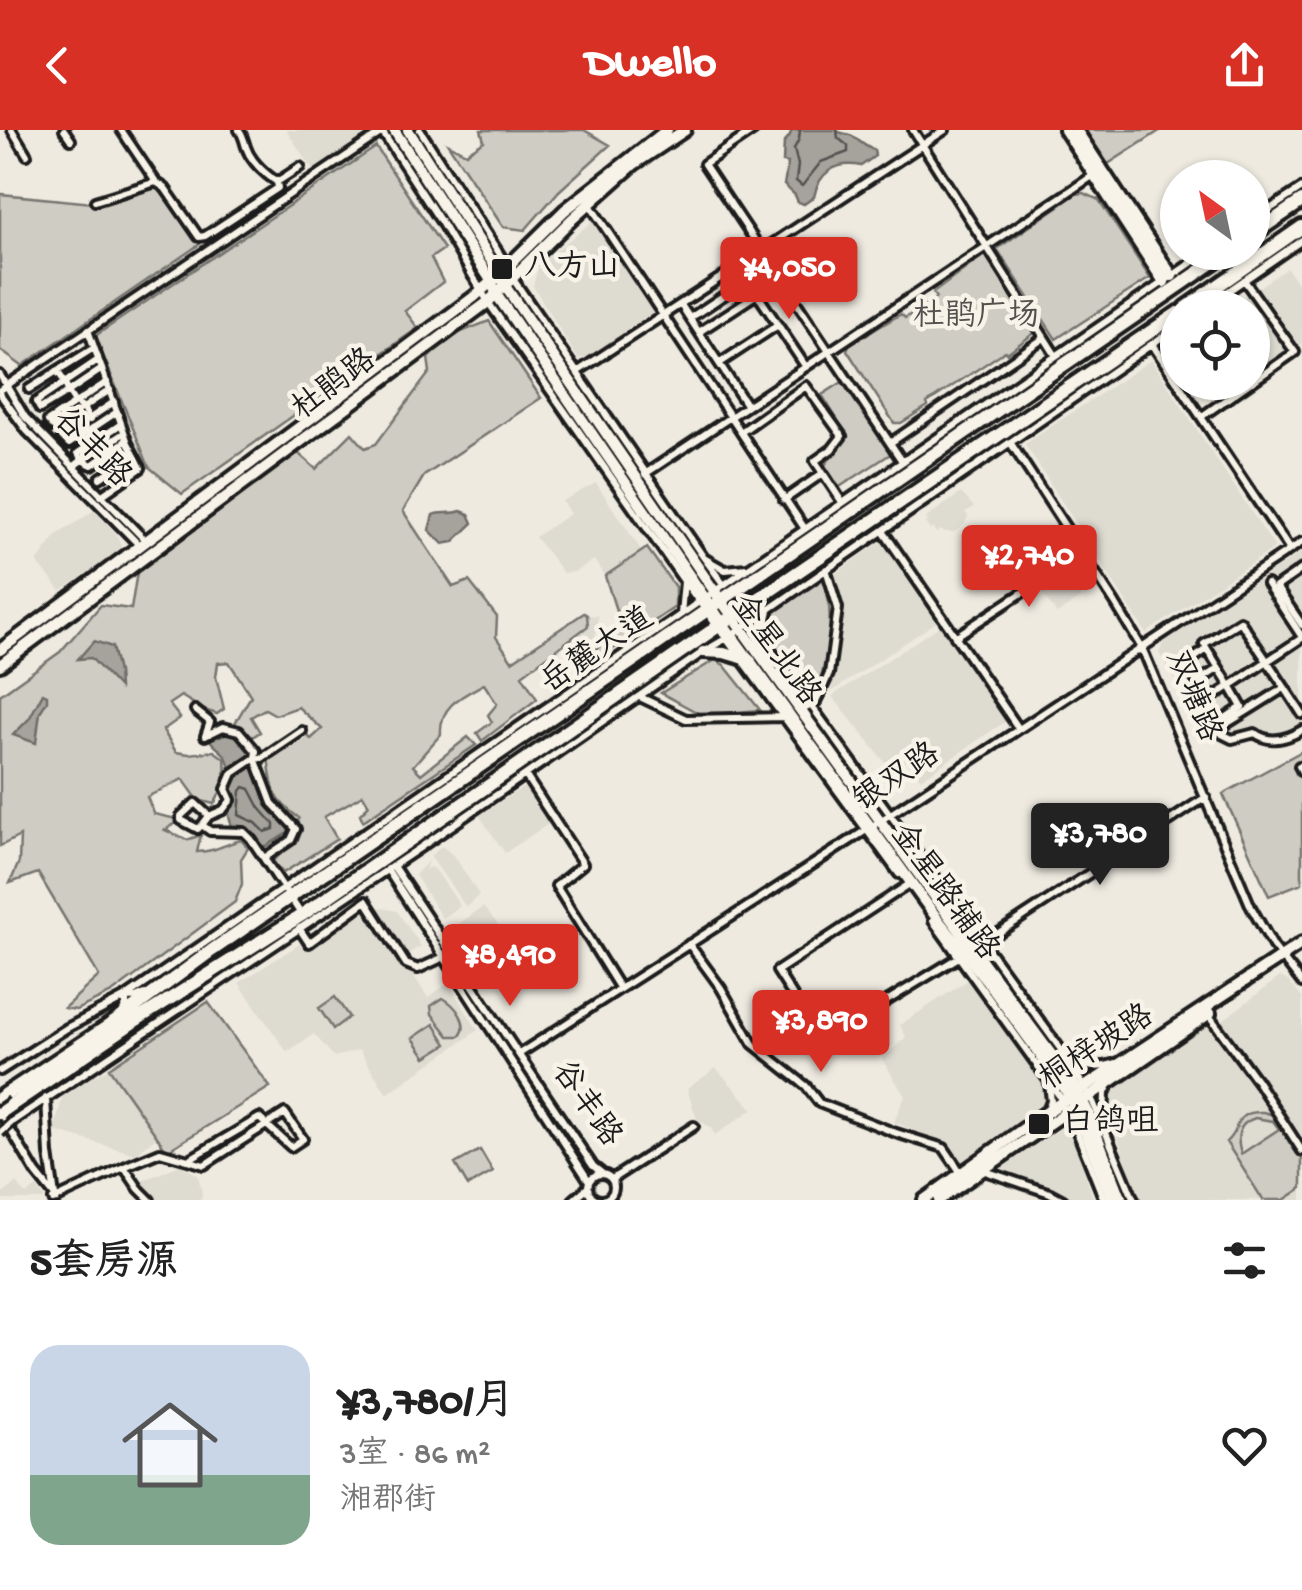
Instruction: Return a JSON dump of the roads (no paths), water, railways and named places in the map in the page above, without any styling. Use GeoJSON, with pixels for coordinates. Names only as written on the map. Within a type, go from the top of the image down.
{"type":"FeatureCollection","features":[{"type":"Feature","properties":{"kind":"highway"},"geometry":{"type":"LineString","coordinates":[[1270,224],[1302,202]]}},
{"type":"Feature","properties":{"kind":"highway"},"geometry":{"type":"LineString","coordinates":[[1212,290],[1302,227]]}},
{"type":"Feature","properties":{"kind":"highway","name":"岳麓大道"},"geometry":{"type":"LineString","coordinates":[[6,1114],[119,1019],[287,892],[1201,270]]}},
{"type":"Feature","properties":{"kind":"highway","name":"岳麓大道"},"geometry":{"type":"LineString","coordinates":[[6,1114],[132,1023],[300,922],[1160,326]]}},
{"type":"Feature","properties":{"kind":"main road","name":"金星北路"},"geometry":{"type":"LineString","coordinates":[[386,130],[496,278]]}},
{"type":"Feature","properties":{"kind":"main road","name":"金星北路"},"geometry":{"type":"LineString","coordinates":[[408,130],[500,290],[733,625],[751,658],[801,711],[966,953]]}},
{"type":"Feature","properties":{"kind":"main road","name":"杜鹃路"},"geometry":{"type":"LineString","coordinates":[[0,665],[496,278],[565,210],[666,130]]}},
{"type":"Feature","properties":{"kind":"main road","name":"杜鹃路"},"geometry":{"type":"LineString","coordinates":[[0,650],[147,548],[500,290],[634,164],[685,130]]}},
{"type":"Feature","properties":{"kind":"main road"},"geometry":{"type":"LineString","coordinates":[[1065,130],[1168,279]]}},
{"type":"Feature","properties":{"kind":"main road"},"geometry":{"type":"LineString","coordinates":[[1076,130],[1168,279]]}},
{"type":"Feature","properties":{"kind":"main road"},"geometry":{"type":"LineString","coordinates":[[703,652],[751,658],[767,610]]}},
{"type":"Feature","properties":{"kind":"main road","name":"金星北路"},"geometry":{"type":"LineString","coordinates":[[877,823],[909,885],[1076,1098],[1122,1200]]}},
{"type":"Feature","properties":{"kind":"main road","name":"桐梓坡路"},"geometry":{"type":"LineString","coordinates":[[1076,1098],[1112,1080],[1302,943]]}},
{"type":"Feature","properties":{"kind":"main road","name":"桐梓坡路"},"geometry":{"type":"LineString","coordinates":[[924,1200],[1046,1119],[1122,1062],[1302,950]]}},
{"type":"Feature","properties":{"kind":"main road","name":"金星北路"},"geometry":{"type":"LineString","coordinates":[[1076,1098],[1112,1200]]}},
{"type":"Feature","properties":{"kind":"main road","name":"桐梓坡路"},"geometry":{"type":"LineString","coordinates":[[939,1200],[957,1195],[1046,1119]]}},
{"type":"Feature","properties":{"kind":"street"},"geometry":{"type":"LineString","coordinates":[[12,130],[28,155]]}},
{"type":"Feature","properties":{"kind":"street"},"geometry":{"type":"LineString","coordinates":[[64,130],[71,140]]}},
{"type":"Feature","properties":{"kind":"street"},"geometry":{"type":"LineString","coordinates":[[133,130],[123,133],[198,237],[278,188],[277,182],[262,171],[246,150],[246,139],[239,130]]}},
{"type":"Feature","properties":{"kind":"street"},"geometry":{"type":"LineString","coordinates":[[2,390],[386,130]]}},
{"type":"Feature","properties":{"kind":"street"},"geometry":{"type":"LineString","coordinates":[[420,130],[500,290]]}},
{"type":"Feature","properties":{"kind":"street"},"geometry":{"type":"LineString","coordinates":[[754,130],[704,164],[902,461]]}},
{"type":"Feature","properties":{"kind":"street"},"geometry":{"type":"LineString","coordinates":[[913,130],[1056,356]]}},
{"type":"Feature","properties":{"kind":"street"},"geometry":{"type":"LineString","coordinates":[[577,372],[945,130]]}},
{"type":"Feature","properties":{"kind":"street"},"geometry":{"type":"LineString","coordinates":[[277,182],[300,167]]}},
{"type":"Feature","properties":{"kind":"street"},"geometry":{"type":"LineString","coordinates":[[645,474],[1095,175]]}},
{"type":"Feature","properties":{"kind":"street"},"geometry":{"type":"LineString","coordinates":[[95,202],[156,182]]}},
{"type":"Feature","properties":{"kind":"street"},"geometry":{"type":"LineString","coordinates":[[1270,210],[1302,188]]}},
{"type":"Feature","properties":{"kind":"street"},"geometry":{"type":"LineString","coordinates":[[590,206],[808,534]]}},
{"type":"Feature","properties":{"kind":"street"},"geometry":{"type":"LineString","coordinates":[[233,218],[241,229]]}},
{"type":"Feature","properties":{"kind":"street"},"geometry":{"type":"LineString","coordinates":[[1230,290],[1302,240]]}},
{"type":"Feature","properties":{"kind":"street"},"geometry":{"type":"LineString","coordinates":[[739,267],[806,366]]}},
{"type":"Feature","properties":{"kind":"street"},"geometry":{"type":"LineString","coordinates":[[0,1072],[287,892],[681,614],[714,599],[748,568],[808,534],[843,502],[1181,270]]}},
{"type":"Feature","properties":{"kind":"street"},"geometry":{"type":"LineString","coordinates":[[690,318],[747,280]]}},
{"type":"Feature","properties":{"kind":"street"},"geometry":{"type":"LineString","coordinates":[[1244,280],[1251,290]]}},
{"type":"Feature","properties":{"kind":"street","name":"金星路辅路"},"geometry":{"type":"LineString","coordinates":[[500,290],[577,372],[704,558],[714,599],[751,658],[877,823],[1067,1058],[1076,1098],[1077,1133],[1104,1200]]}},
{"type":"Feature","properties":{"kind":"street","name":"金星路辅路"},"geometry":{"type":"LineString","coordinates":[[500,290],[684,581],[714,599]]}},
{"type":"Feature","properties":{"kind":"street"},"geometry":{"type":"LineString","coordinates":[[700,332],[756,294]]}},
{"type":"Feature","properties":{"kind":"street"},"geometry":{"type":"LineString","coordinates":[[681,304],[747,406]]}},
{"type":"Feature","properties":{"kind":"street"},"geometry":{"type":"LineString","coordinates":[[1270,317],[1295,352],[1270,369]]}},
{"type":"Feature","properties":{"kind":"street"},"geometry":{"type":"LineString","coordinates":[[720,363],[778,325]]}},
{"type":"Feature","properties":{"kind":"street"},"geometry":{"type":"LineString","coordinates":[[88,330],[141,468],[101,496]]}},
{"type":"Feature","properties":{"kind":"street"},"geometry":{"type":"LineString","coordinates":[[890,443],[1044,338]]}},
{"type":"Feature","properties":{"kind":"street"},"geometry":{"type":"LineString","coordinates":[[56,1199],[36,1173],[6,1114],[49,1096],[300,922],[390,868],[703,652],[733,625],[767,610],[1160,338]]}},
{"type":"Feature","properties":{"kind":"street"},"geometry":{"type":"LineString","coordinates":[[1152,344],[1290,550]]}},
{"type":"Feature","properties":{"kind":"street"},"geometry":{"type":"LineString","coordinates":[[29,390],[94,348]]}},
{"type":"Feature","properties":{"kind":"street"},"geometry":{"type":"LineString","coordinates":[[98,360],[36,402],[40,409],[102,369]]}},
{"type":"Feature","properties":{"kind":"street"},"geometry":{"type":"LineString","coordinates":[[58,371],[68,392],[90,418],[90,430],[99,444]]}},
{"type":"Feature","properties":{"kind":"street","name":"谷丰路"},"geometry":{"type":"LineString","coordinates":[[0,376],[2,390],[27,431],[147,548]]}},
{"type":"Feature","properties":{"kind":"street"},"geometry":{"type":"LineString","coordinates":[[79,405],[108,386]]}},
{"type":"Feature","properties":{"kind":"street"},"geometry":{"type":"LineString","coordinates":[[741,432],[806,386],[842,436],[832,449],[814,461],[843,502]]}},
{"type":"Feature","properties":{"kind":"street","name":"谷丰路"},"geometry":{"type":"LineString","coordinates":[[2,390],[147,548]]}},
{"type":"Feature","properties":{"kind":"street"},"geometry":{"type":"LineString","coordinates":[[770,390],[780,402]]}},
{"type":"Feature","properties":{"kind":"street"},"geometry":{"type":"LineString","coordinates":[[1201,417],[1226,400]]}},
{"type":"Feature","properties":{"kind":"street"},"geometry":{"type":"LineString","coordinates":[[114,402],[62,437],[69,444],[117,412]]}},
{"type":"Feature","properties":{"kind":"street"},"geometry":{"type":"LineString","coordinates":[[82,460],[92,465],[124,432]]}},
{"type":"Feature","properties":{"kind":"street"},"geometry":{"type":"LineString","coordinates":[[73,467],[99,444],[124,432]]}},
{"type":"Feature","properties":{"kind":"street","name":"双塘路"},"geometry":{"type":"LineString","coordinates":[[1010,442],[1142,648],[1251,907],[1302,983]]}},
{"type":"Feature","properties":{"kind":"street"},"geometry":{"type":"LineString","coordinates":[[100,478],[134,455]]}},
{"type":"Feature","properties":{"kind":"street"},"geometry":{"type":"LineString","coordinates":[[784,500],[823,473]]}},
{"type":"Feature","properties":{"kind":"street"},"geometry":{"type":"LineString","coordinates":[[883,531],[1019,729]]}},
{"type":"Feature","properties":{"kind":"street","name":"银双路"},"geometry":{"type":"LineString","coordinates":[[519,1054],[1302,542]]}},
{"type":"Feature","properties":{"kind":"street"},"geometry":{"type":"LineString","coordinates":[[955,637],[1083,553]]}},
{"type":"Feature","properties":{"kind":"street"},"geometry":{"type":"LineString","coordinates":[[704,558],[726,570],[748,568]]}},
{"type":"Feature","properties":{"kind":"street"},"geometry":{"type":"LineString","coordinates":[[639,696],[686,719],[801,711],[816,702],[829,674],[838,608],[826,570]]}},
{"type":"Feature","properties":{"kind":"street"},"geometry":{"type":"LineString","coordinates":[[1302,570],[1276,587],[1302,625]]}},
{"type":"Feature","properties":{"kind":"street"},"geometry":{"type":"LineString","coordinates":[[681,614],[684,581]]}},
{"type":"Feature","properties":{"kind":"street"},"geometry":{"type":"LineString","coordinates":[[1207,701],[1302,638],[1267,584]]}},
{"type":"Feature","properties":{"kind":"street"},"geometry":{"type":"LineString","coordinates":[[1221,721],[1242,707],[1204,644],[1240,621],[1284,688],[1299,703],[1302,714]]}},
{"type":"Feature","properties":{"kind":"street","name":"金星路辅路"},"geometry":{"type":"LineString","coordinates":[[733,625],[761,637],[801,711]]}},
{"type":"Feature","properties":{"kind":"street"},"geometry":{"type":"LineString","coordinates":[[1183,666],[1208,649]]}},
{"type":"Feature","properties":{"kind":"street"},"geometry":{"type":"LineString","coordinates":[[1196,683],[1219,668]]}},
{"type":"Feature","properties":{"kind":"street"},"geometry":{"type":"LineString","coordinates":[[1284,688],[1220,728],[1222,734],[1232,739],[1254,733],[1263,739],[1278,739],[1302,730]]}},
{"type":"Feature","properties":{"kind":"street"},"geometry":{"type":"LineString","coordinates":[[195,710],[210,722],[205,736],[223,727],[238,731],[256,750],[255,758],[272,804],[296,830],[292,840],[264,858]]}},
{"type":"Feature","properties":{"kind":"street"},"geometry":{"type":"LineString","coordinates":[[209,816],[195,803],[181,820],[198,829],[231,800],[226,789],[232,773],[302,731]]}},
{"type":"Feature","properties":{"kind":"street"},"geometry":{"type":"LineString","coordinates":[[526,775],[583,864],[556,886],[620,989]]}},
{"type":"Feature","properties":{"kind":"street"},"geometry":{"type":"LineString","coordinates":[[909,885],[777,970],[805,1015],[860,1018],[1206,797]]}},
{"type":"Feature","properties":{"kind":"street"},"geometry":{"type":"LineString","coordinates":[[202,825],[210,830],[244,832],[287,892],[309,943],[366,901],[406,964],[418,970],[444,957]]}},
{"type":"Feature","properties":{"kind":"street","name":"谷丰路"},"geometry":{"type":"LineString","coordinates":[[390,868],[589,1184]]}},
{"type":"Feature","properties":{"kind":"street","name":"谷丰路"},"geometry":{"type":"LineString","coordinates":[[390,868],[603,1174]]}},
{"type":"Feature","properties":{"kind":"street"},"geometry":{"type":"LineString","coordinates":[[689,944],[721,988],[753,1044],[806,1086],[819,1103],[944,1148],[962,1173]]}},
{"type":"Feature","properties":{"kind":"street","name":"金星路辅路"},"geometry":{"type":"LineString","coordinates":[[966,953],[1048,1078],[1076,1098],[1104,1128],[1134,1200]]}},
{"type":"Feature","properties":{"kind":"street"},"geometry":{"type":"LineString","coordinates":[[126,996],[136,998],[156,992]]}},
{"type":"Feature","properties":{"kind":"street"},"geometry":{"type":"LineString","coordinates":[[119,1019],[126,996]]}},
{"type":"Feature","properties":{"kind":"street"},"geometry":{"type":"LineString","coordinates":[[1208,1014],[1258,1081],[1302,1151]]}},
{"type":"Feature","properties":{"kind":"street"},"geometry":{"type":"LineString","coordinates":[[1067,1058],[1088,1067],[1122,1062]]}},
{"type":"Feature","properties":{"kind":"street"},"geometry":{"type":"LineString","coordinates":[[56,1199],[49,1154],[49,1096],[66,1068]]}},
{"type":"Feature","properties":{"kind":"street"},"geometry":{"type":"LineString","coordinates":[[1048,1078],[1051,1101],[1046,1119],[1077,1133]]}},
{"type":"Feature","properties":{"kind":"street"},"geometry":{"type":"LineString","coordinates":[[1104,1128],[1106,1093],[1112,1080]]}},
{"type":"Feature","properties":{"kind":"street"},"geometry":{"type":"LineString","coordinates":[[56,1199],[160,1152],[188,1160],[259,1118],[291,1147],[303,1140],[285,1112],[266,1124]]}},
{"type":"Feature","properties":{"kind":"street"},"geometry":{"type":"LineString","coordinates":[[612,1180],[694,1126]]}},
{"type":"Feature","properties":{"kind":"street"},"geometry":{"type":"LineString","coordinates":[[124,1167],[150,1200]]}},
{"type":"Feature","properties":{"kind":"street"},"geometry":{"type":"LineString","coordinates":[[984,1170],[1064,1200]]}},
{"type":"Feature","properties":{"kind":"street"},"geometry":{"type":"LineString","coordinates":[[573,1200],[595,1175],[603,1174],[612,1180],[614,1189],[610,1196],[597,1200],[590,1194],[589,1184]]}},
{"type":"Feature","properties":{"kind":"street","name":"谷丰路"},"geometry":{"type":"LineString","coordinates":[[614,1189],[617,1200]]}},
{"type":"Feature","properties":{"kind":"water"},"geometry":{"type":"Polygon","coordinates":[[[792,130],[836,130],[874,150],[875,156],[861,166],[844,165],[830,170],[814,197],[804,204],[784,185],[788,163],[783,162],[784,142],[792,130]]]}},
{"type":"Feature","properties":{"kind":"water"},"geometry":{"type":"Polygon","coordinates":[[[461,511],[469,514],[473,523],[453,542],[443,544],[429,530],[433,515],[461,511]]]}},
{"type":"Feature","properties":{"kind":"water"},"geometry":{"type":"Polygon","coordinates":[[[94,641],[112,647],[119,688],[91,658],[78,659],[94,641]]]}},
{"type":"Feature","properties":{"kind":"water"},"geometry":{"type":"Polygon","coordinates":[[[43,693],[47,701],[40,712],[36,743],[13,735],[29,719],[43,693]]]}},
{"type":"Feature","properties":{"kind":"water"},"geometry":{"type":"Polygon","coordinates":[[[228,733],[238,737],[252,755],[230,769],[224,754],[209,739],[228,733]]]}},
{"type":"Feature","properties":{"kind":"water"},"geometry":{"type":"Polygon","coordinates":[[[254,764],[267,799],[293,827],[265,847],[246,829],[232,826],[229,814],[234,778],[254,764]]]}},
{"type":"Feature","properties":{"kind":"place","name":"八方山"},"geometry":{"type":"Point","coordinates":[502,269]}},
{"type":"Feature","properties":{"kind":"place","name":"白鸽咀"},"geometry":{"type":"Point","coordinates":[1039,1124]}},
{"type":"Feature","properties":{"kind":"park label","name":"杜鹃广场"},"geometry":{"type":"Point","coordinates":[976,318]}}]}
